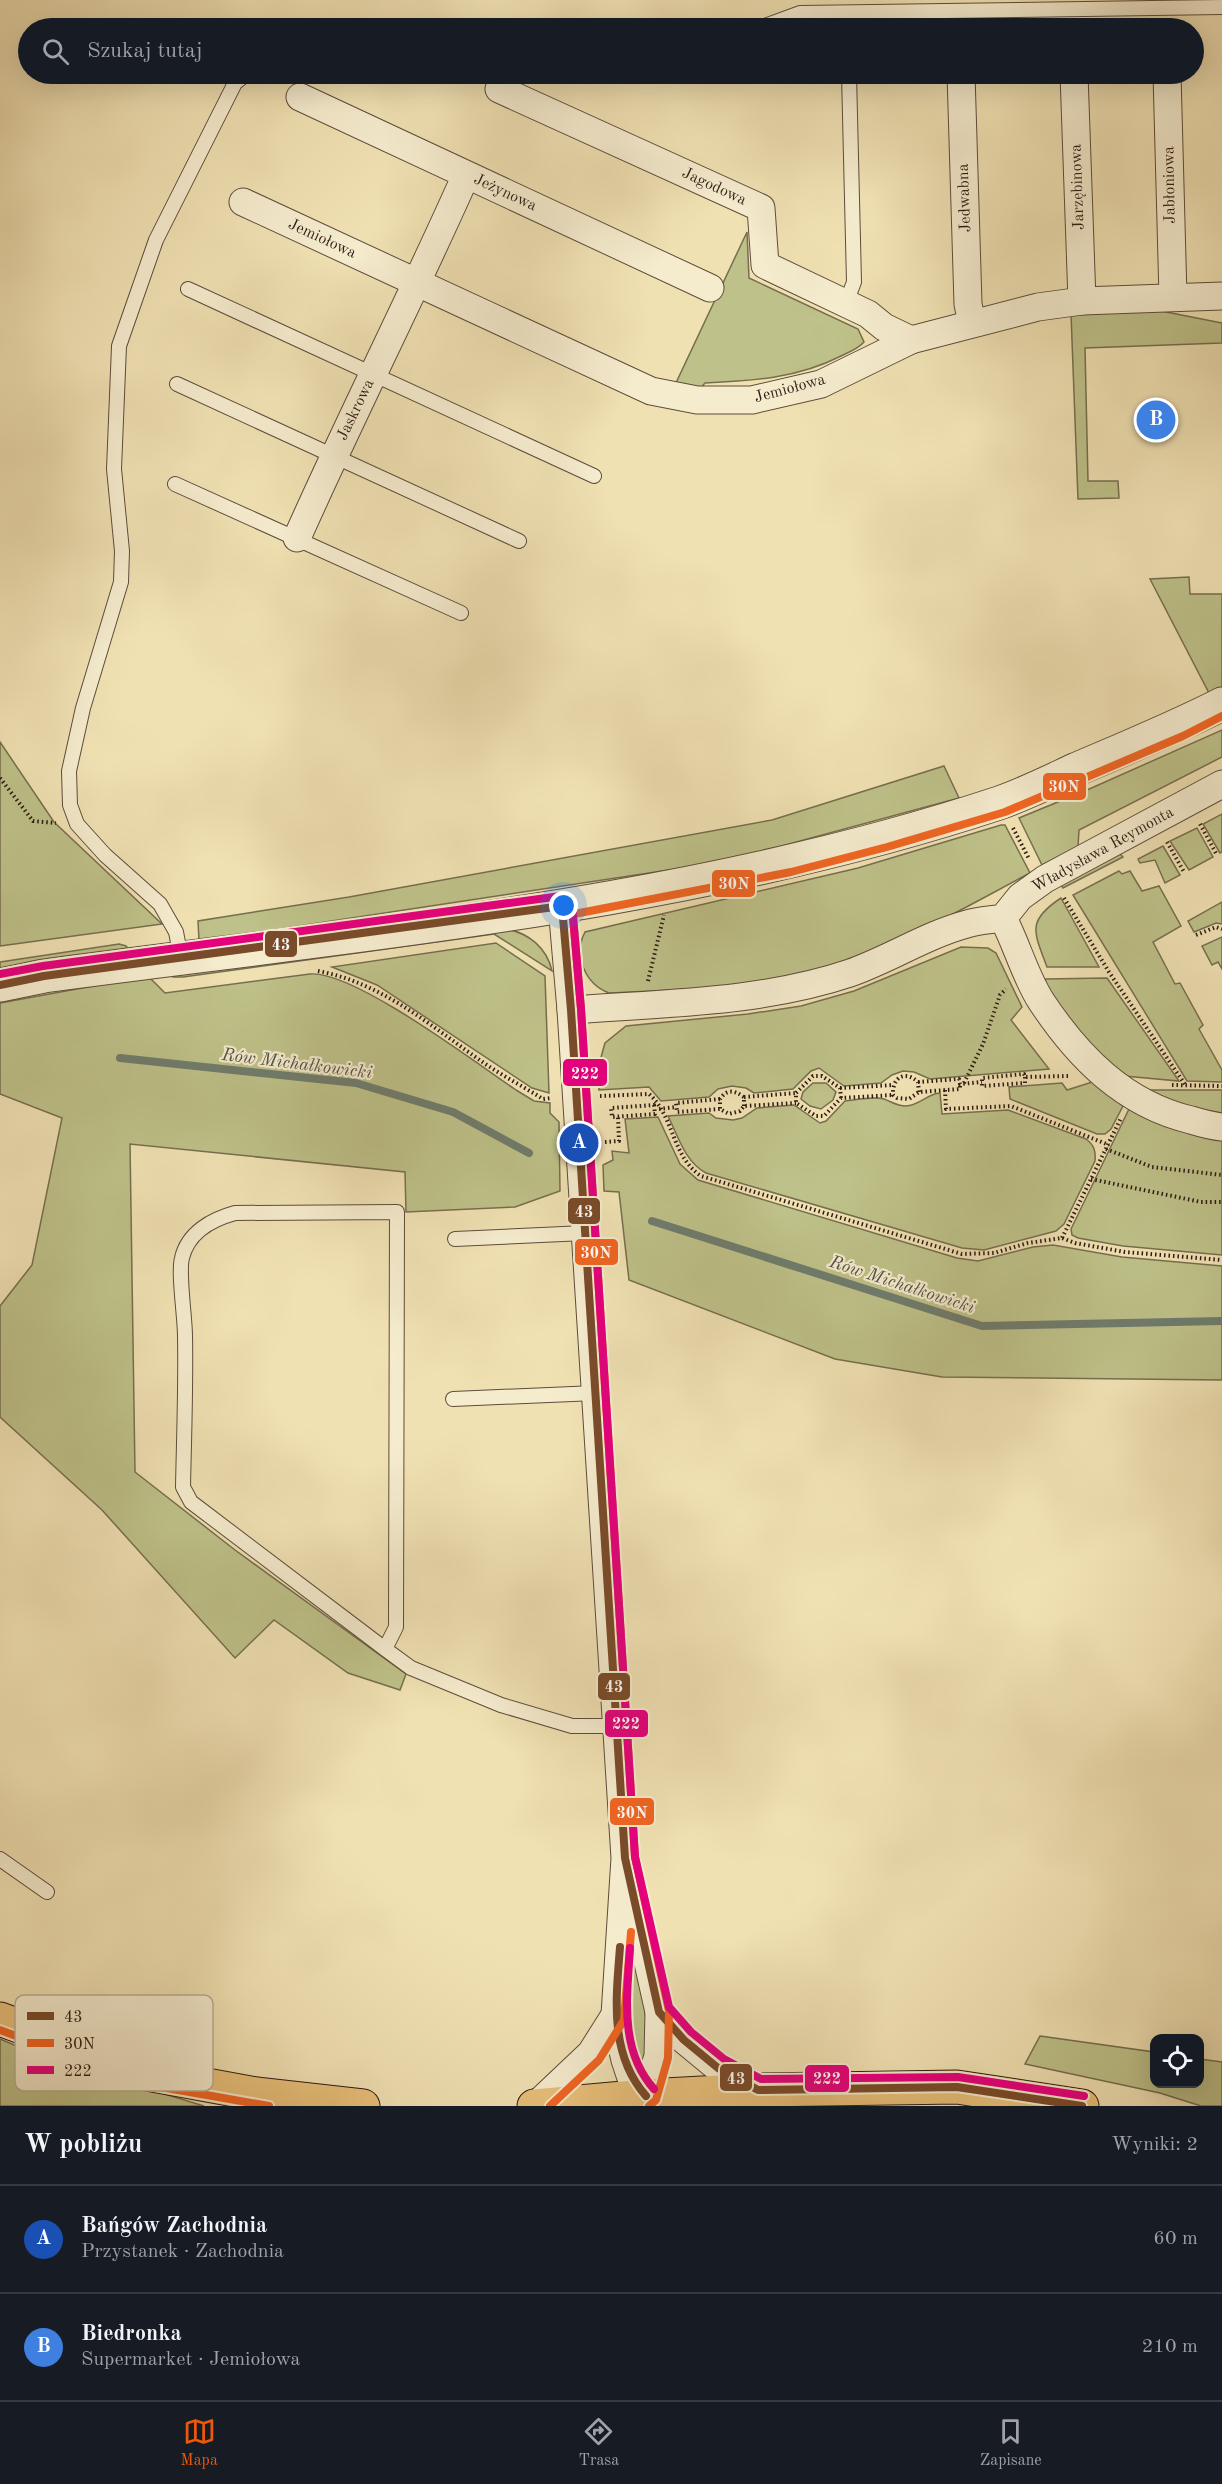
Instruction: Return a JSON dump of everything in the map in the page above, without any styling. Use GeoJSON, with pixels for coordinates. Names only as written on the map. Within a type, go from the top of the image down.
{"type":"FeatureCollection","features":[{"type":"Feature","properties":{"kind":"main road"},"geometry":{"type":"LineString","coordinates":[[0,2019],[15,2025]]}},
{"type":"Feature","properties":{"kind":"main road"},"geometry":{"type":"LineString","coordinates":[[213,2086],[256,2094],[363,2106]]}},
{"type":"Feature","properties":{"kind":"main road"},"geometry":{"type":"LineString","coordinates":[[534,2106],[646,2096],[758,2090],[957,2087],[1082,2106]]}},
{"type":"Feature","properties":{"kind":"street","name":"Jedwabna"},"geometry":{"type":"LineString","coordinates":[[961,84],[968,304],[972,323]]}},
{"type":"Feature","properties":{"kind":"street","name":"Jarzębinowa"},"geometry":{"type":"LineString","coordinates":[[1074,84],[1082,301]]}},
{"type":"Feature","properties":{"kind":"street","name":"Jabłoniowa"},"geometry":{"type":"LineString","coordinates":[[1167,84],[1173,297]]}},
{"type":"Feature","properties":{"kind":"street","name":"Jagodowa"},"geometry":{"type":"LineString","coordinates":[[499,88],[761,208],[765,265],[868,314],[884,327],[910,340]]}},
{"type":"Feature","properties":{"kind":"street","name":"Jeżynowa"},"geometry":{"type":"LineString","coordinates":[[300,97],[710,288]]}},
{"type":"Feature","properties":{"kind":"street","name":"Jaskrowa"},"geometry":{"type":"LineString","coordinates":[[297,538],[333,456],[417,284],[466,175]]}},
{"type":"Feature","properties":{"kind":"street","name":"Jemiołowa"},"geometry":{"type":"LineString","coordinates":[[243,202],[651,391],[697,400],[752,400],[821,384],[910,340],[1038,307],[1082,301],[1222,296]]}},
{"type":"Feature","properties":{"kind":"street"},"geometry":{"type":"LineString","coordinates":[[0,985],[44,976],[562,906],[788,862],[884,837],[1002,802],[1179,726],[1222,704]]}},
{"type":"Feature","properties":{"kind":"street","name":"Władysława Reymonta"},"geometry":{"type":"LineString","coordinates":[[1003,918],[1020,897],[1045,879],[1222,784]]}},
{"type":"Feature","properties":{"kind":"street"},"geometry":{"type":"LineString","coordinates":[[562,906],[571,1010],[625,1858],[615,2015],[631,2078],[646,2096]]}},
{"type":"Feature","properties":{"kind":"street"},"geometry":{"type":"LineString","coordinates":[[571,1010],[740,997],[791,988],[850,973],[968,923],[1003,918],[1041,1000],[1083,1055],[1109,1080],[1131,1096],[1165,1114],[1222,1127]]}},
{"type":"Feature","properties":{"kind":"street"},"geometry":{"type":"LineString","coordinates":[[625,1858],[658,2012],[658,2056],[646,2096]]}},
{"type":"Feature","properties":{"kind":"street"},"geometry":{"type":"LineString","coordinates":[[658,2012],[684,2040],[718,2068],[758,2090]]}},
{"type":"Feature","properties":{"kind":"street"},"geometry":{"type":"LineString","coordinates":[[534,2106],[591,2053],[615,2015]]}},
{"type":"Feature","properties":{"kind":"lane"},"geometry":{"type":"LineString","coordinates":[[786,18],[800,13],[1222,7]]}},
{"type":"Feature","properties":{"kind":"lane"},"geometry":{"type":"LineString","coordinates":[[181,958],[176,932],[160,904],[105,855],[78,824],[70,805],[69,771],[83,708],[122,582],[122,551],[114,469],[119,346],[156,240],[234,84]]}},
{"type":"Feature","properties":{"kind":"lane"},"geometry":{"type":"LineString","coordinates":[[846,303],[855,282],[849,84]]}},
{"type":"Feature","properties":{"kind":"lane"},"geometry":{"type":"LineString","coordinates":[[188,289],[594,476]]}},
{"type":"Feature","properties":{"kind":"lane"},"geometry":{"type":"LineString","coordinates":[[177,384],[519,541]]}},
{"type":"Feature","properties":{"kind":"lane"},"geometry":{"type":"LineString","coordinates":[[175,484],[461,613]]}},
{"type":"Feature","properties":{"kind":"lane"},"geometry":{"type":"LineString","coordinates":[[385,1649],[396,1627],[397,1212],[236,1213],[217,1218],[201,1228],[190,1240],[182,1258],[185,1336],[183,1487],[191,1502],[385,1649],[411,1668],[501,1705],[572,1726],[617,1726]]}},
{"type":"Feature","properties":{"kind":"lane"},"geometry":{"type":"LineString","coordinates":[[455,1239],[585,1233]]}},
{"type":"Feature","properties":{"kind":"lane"},"geometry":{"type":"LineString","coordinates":[[453,1399],[596,1393]]}},
{"type":"Feature","properties":{"kind":"lane"},"geometry":{"type":"LineString","coordinates":[[0,1859],[46,1892]]}},
{"type":"Feature","properties":{"kind":"path"},"geometry":{"type":"LineString","coordinates":[[0,778],[33,821],[78,824]]}},
{"type":"Feature","properties":{"kind":"path"},"geometry":{"type":"LineString","coordinates":[[1014,830],[1029,860]]}},
{"type":"Feature","properties":{"kind":"path"},"geometry":{"type":"LineString","coordinates":[[1208,840],[1217,855]]}},
{"type":"Feature","properties":{"kind":"path"},"geometry":{"type":"LineString","coordinates":[[1175,857],[1184,873]]}},
{"type":"Feature","properties":{"kind":"path"},"geometry":{"type":"LineString","coordinates":[[1062,894],[1109,972],[1186,1086]]}},
{"type":"Feature","properties":{"kind":"path"},"geometry":{"type":"LineString","coordinates":[[643,1005],[665,910]]}},
{"type":"Feature","properties":{"kind":"path"},"geometry":{"type":"LineString","coordinates":[[1196,935],[1216,927],[1222,929]]}},
{"type":"Feature","properties":{"kind":"path"},"geometry":{"type":"LineString","coordinates":[[314,970],[336,974],[383,993],[486,1064],[543,1099],[642,1092],[654,1098],[657,1109],[686,1163],[701,1176],[962,1254],[994,1253],[1028,1243],[1062,1238],[1075,1243],[1125,1252],[1222,1260]]}},
{"type":"Feature","properties":{"kind":"path"},"geometry":{"type":"LineString","coordinates":[[796,1094],[744,1096],[734,1091],[727,1092],[720,1099],[676,1103],[676,1107],[677,1112],[720,1109],[736,1113],[744,1106],[796,1102],[816,1116],[824,1116],[841,1098],[893,1095],[897,1098],[909,1099],[919,1092],[960,1089],[983,1044],[1000,995],[1007,988]]}},
{"type":"Feature","properties":{"kind":"path"},"geometry":{"type":"LineString","coordinates":[[1024,1074],[1024,1077],[1025,1083],[982,1086],[982,1077],[1024,1074]]}},
{"type":"Feature","properties":{"kind":"path"},"geometry":{"type":"LineString","coordinates":[[796,1102],[796,1094],[813,1076],[822,1076],[840,1088],[892,1085]]}},
{"type":"Feature","properties":{"kind":"path"},"geometry":{"type":"LineString","coordinates":[[1024,1077],[1051,1076]]}},
{"type":"Feature","properties":{"kind":"path"},"geometry":{"type":"LineString","coordinates":[[893,1095],[892,1085],[896,1079],[902,1077],[913,1078],[918,1082],[960,1079],[962,1084]]}},
{"type":"Feature","properties":{"kind":"path"},"geometry":{"type":"LineString","coordinates":[[918,1082],[919,1092]]}},
{"type":"Feature","properties":{"kind":"path"},"geometry":{"type":"LineString","coordinates":[[962,1084],[982,1082]]}},
{"type":"Feature","properties":{"kind":"path"},"geometry":{"type":"LineString","coordinates":[[840,1088],[841,1098]]}},
{"type":"Feature","properties":{"kind":"path"},"geometry":{"type":"LineString","coordinates":[[945,1090],[946,1109],[1011,1106],[1152,1167],[1222,1175]]}},
{"type":"Feature","properties":{"kind":"path"},"geometry":{"type":"LineString","coordinates":[[744,1096],[744,1106]]}},
{"type":"Feature","properties":{"kind":"path"},"geometry":{"type":"LineString","coordinates":[[720,1099],[720,1109]]}},
{"type":"Feature","properties":{"kind":"path"},"geometry":{"type":"LineString","coordinates":[[654,1105],[657,1109],[655,1114],[612,1117],[611,1108],[654,1105]]}},
{"type":"Feature","properties":{"kind":"path"},"geometry":{"type":"LineString","coordinates":[[657,1109],[676,1107]]}},
{"type":"Feature","properties":{"kind":"path"},"geometry":{"type":"LineString","coordinates":[[598,1142],[619,1141],[618,1117]]}},
{"type":"Feature","properties":{"kind":"path"},"geometry":{"type":"LineString","coordinates":[[1062,1238],[1114,1132]]}},
{"type":"Feature","properties":{"kind":"path"},"geometry":{"type":"LineString","coordinates":[[1091,1179],[1201,1202],[1222,1202]]}},
{"type":"Feature","properties":{"kind":"green space"},"geometry":{"type":"Polygon","coordinates":[[[747,232],[749,278],[858,329],[864,342],[859,347],[825,363],[792,374],[705,383],[700,389],[675,385],[747,232]]]}},
{"type":"Feature","properties":{"kind":"green space"},"geometry":{"type":"Polygon","coordinates":[[[1151,309],[1222,323],[1222,343],[1085,348],[1088,481],[1118,481],[1119,498],[1078,499],[1071,314],[1151,309]]]}},
{"type":"Feature","properties":{"kind":"green space"},"geometry":{"type":"Polygon","coordinates":[[[1189,577],[1190,594],[1222,594],[1222,687],[1209,693],[1150,579],[1189,577]]]}},
{"type":"Feature","properties":{"kind":"green space"},"geometry":{"type":"Polygon","coordinates":[[[1222,730],[1222,757],[1079,830],[1078,847],[1042,865],[1019,818],[1222,730]]]}},
{"type":"Feature","properties":{"kind":"green space"},"geometry":{"type":"Polygon","coordinates":[[[0,742],[54,822],[162,924],[0,946],[0,742]]]}},
{"type":"Feature","properties":{"kind":"green space"},"geometry":{"type":"Polygon","coordinates":[[[944,766],[959,798],[722,862],[199,941],[198,921],[349,897],[772,820],[944,766]]]}},
{"type":"Feature","properties":{"kind":"green space"},"geometry":{"type":"Polygon","coordinates":[[[1222,814],[1222,852],[1220,853],[1203,824],[1222,814]]]}},
{"type":"Feature","properties":{"kind":"green space"},"geometry":{"type":"Polygon","coordinates":[[[1005,825],[1030,873],[928,927],[876,951],[822,970],[743,985],[609,993],[593,983],[581,959],[580,950],[585,932],[858,868],[1005,825]]]}},
{"type":"Feature","properties":{"kind":"green space"},"geometry":{"type":"Polygon","coordinates":[[[1197,828],[1213,857],[1189,870],[1170,841],[1197,828]]]}},
{"type":"Feature","properties":{"kind":"green space"},"geometry":{"type":"Polygon","coordinates":[[[1163,846],[1180,875],[1165,883],[1155,860],[1140,863],[1138,859],[1163,846]]]}},
{"type":"Feature","properties":{"kind":"green space"},"geometry":{"type":"Polygon","coordinates":[[[1118,852],[1123,857],[1063,888],[1060,883],[1118,852]]]}},
{"type":"Feature","properties":{"kind":"green space"},"geometry":{"type":"Polygon","coordinates":[[[1119,871],[1122,874],[1130,871],[1142,891],[1159,886],[1181,926],[1153,942],[1175,984],[1180,983],[1203,1025],[1199,1029],[1222,1070],[1222,1082],[1187,1081],[1073,895],[1119,871]]]}},
{"type":"Feature","properties":{"kind":"green space"},"geometry":{"type":"Polygon","coordinates":[[[1061,898],[1099,967],[1047,967],[1036,936],[1036,928],[1042,914],[1061,898]]]}},
{"type":"Feature","properties":{"kind":"green space"},"geometry":{"type":"Polygon","coordinates":[[[1222,902],[1222,924],[1216,923],[1194,932],[1188,921],[1222,902]]]}},
{"type":"Feature","properties":{"kind":"green space"},"geometry":{"type":"Polygon","coordinates":[[[506,929],[522,934],[536,943],[546,955],[552,971],[494,934],[183,977],[173,977],[168,972],[506,929]]]}},
{"type":"Feature","properties":{"kind":"green space"},"geometry":{"type":"Polygon","coordinates":[[[1222,937],[1222,969],[1218,962],[1212,965],[1202,946],[1222,937]]]}},
{"type":"Feature","properties":{"kind":"green space"},"geometry":{"type":"Polygon","coordinates":[[[496,943],[545,976],[549,1093],[532,1088],[377,985],[332,967],[496,943]]]}},
{"type":"Feature","properties":{"kind":"green space"},"geometry":{"type":"Polygon","coordinates":[[[119,944],[126,946],[129,950],[0,968],[0,962],[119,944]]]}},
{"type":"Feature","properties":{"kind":"green space"},"geometry":{"type":"Polygon","coordinates":[[[961,947],[988,948],[996,953],[1022,1007],[1011,1020],[1049,1069],[930,1079],[914,1072],[903,1071],[881,1083],[844,1086],[819,1068],[811,1071],[793,1089],[754,1093],[746,1088],[732,1086],[718,1089],[709,1097],[661,1101],[649,1087],[599,1090],[598,1068],[605,1043],[626,1026],[748,1014],[801,1006],[854,991],[961,947]]]}},
{"type":"Feature","properties":{"kind":"green space"},"geometry":{"type":"Polygon","coordinates":[[[310,974],[330,977],[384,1002],[445,1040],[534,1101],[550,1103],[550,1113],[559,1122],[560,1191],[515,1207],[406,1212],[405,1172],[130,1144],[135,1472],[235,1550],[406,1674],[400,1690],[348,1673],[274,1620],[235,1658],[102,1510],[0,1417],[0,1306],[32,1265],[62,1118],[0,1094],[0,1003],[148,976],[165,993],[310,974]]]}},
{"type":"Feature","properties":{"kind":"green space"},"geometry":{"type":"Polygon","coordinates":[[[1107,978],[1179,1081],[1124,1076],[1087,1043],[1049,993],[1045,979],[1107,978]]]}},
{"type":"Feature","properties":{"kind":"green space"},"geometry":{"type":"Polygon","coordinates":[[[1092,1082],[1123,1106],[1111,1129],[1105,1134],[1097,1134],[1010,1099],[1009,1087],[1062,1083],[1067,1090],[1092,1082]]]}},
{"type":"Feature","properties":{"kind":"green space"},"geometry":{"type":"Polygon","coordinates":[[[813,1083],[826,1083],[836,1092],[833,1100],[821,1109],[810,1106],[801,1099],[803,1092],[813,1083]]]}},
{"type":"Feature","properties":{"kind":"green space"},"geometry":{"type":"Polygon","coordinates":[[[1143,1090],[1222,1090],[1222,1113],[1179,1105],[1143,1090]]]}},
{"type":"Feature","properties":{"kind":"green space"},"geometry":{"type":"Polygon","coordinates":[[[940,1093],[942,1114],[1008,1110],[1086,1139],[1093,1146],[1095,1161],[1064,1224],[1056,1231],[984,1250],[962,1248],[706,1173],[687,1155],[668,1116],[709,1113],[716,1118],[733,1120],[742,1118],[757,1108],[794,1105],[820,1123],[826,1121],[845,1101],[880,1098],[906,1106],[940,1093]]]}},
{"type":"Feature","properties":{"kind":"green space"},"geometry":{"type":"Polygon","coordinates":[[[1129,1109],[1168,1126],[1222,1137],[1222,1255],[1123,1246],[1072,1235],[1071,1229],[1129,1109]]]}},
{"type":"Feature","properties":{"kind":"green space"},"geometry":{"type":"Polygon","coordinates":[[[658,1117],[680,1164],[698,1180],[957,1258],[978,1261],[1033,1247],[1053,1245],[1122,1257],[1222,1266],[1222,1380],[942,1377],[835,1359],[629,1280],[619,1192],[604,1191],[603,1165],[613,1160],[612,1151],[629,1153],[625,1119],[658,1117]]]}},
{"type":"Feature","properties":{"kind":"green space"},"geometry":{"type":"Polygon","coordinates":[[[629,1923],[633,1923],[651,2054],[644,2071],[630,2052],[629,1923]]]}},
{"type":"Feature","properties":{"kind":"green space"},"geometry":{"type":"Polygon","coordinates":[[[1040,2036],[1150,2051],[1150,2088],[1204,2088],[1204,2060],[1222,2062],[1222,2106],[1201,2106],[1160,2093],[1025,2064],[1040,2036]]]}},
{"type":"Feature","properties":{"kind":"green space"},"geometry":{"type":"Polygon","coordinates":[[[0,2039],[15,2045],[15,2091],[154,2091],[204,2106],[0,2106],[0,2039]]]}},
{"type":"Feature","properties":{"kind":"waterway","name":"Rów Michałkowicki"},"geometry":{"type":"LineString","coordinates":[[120,1058],[356,1083],[453,1112],[529,1153]]}},
{"type":"Feature","properties":{"kind":"waterway","name":"Rów Michałkowicki"},"geometry":{"type":"LineString","coordinates":[[652,1221],[982,1326],[1222,1321]]}},
{"type":"Feature","properties":{"kind":"transit line","name":"30N"},"geometry":{"type":"LineString","coordinates":[[564,916],[791,872],[887,847],[1005,812],[1183,736],[1222,716]]}},
{"type":"Feature","properties":{"kind":"transit line","name":"222"},"geometry":{"type":"LineString","coordinates":[[0,974],[43,966],[561,896]]}},
{"type":"Feature","properties":{"kind":"transit line","name":"30N"},"geometry":{"type":"LineString","coordinates":[[572,905],[581,1009],[635,1857],[669,2011],[668,2058],[656,2100],[649,2106]]}},
{"type":"Feature","properties":{"kind":"transit line","name":"222"},"geometry":{"type":"LineString","coordinates":[[572,905],[581,1009],[635,1857],[669,2007],[691,2032],[724,2059],[761,2079],[958,2077],[1084,2096]]}},
{"type":"Feature","properties":{"kind":"transit line","name":"43"},"geometry":{"type":"LineString","coordinates":[[562,906],[571,1010],[625,1858],[659,2012],[684,2040],[718,2068],[758,2090],[957,2087],[1082,2106]]}},
{"type":"Feature","properties":{"kind":"transit line","name":"43"},"geometry":{"type":"LineString","coordinates":[[0,985],[44,976],[562,906]]}},
{"type":"Feature","properties":{"kind":"transit line","name":"30N"},"geometry":{"type":"LineString","coordinates":[[550,2106],[599,2060],[624,2020],[631,1932]]}},
{"type":"Feature","properties":{"kind":"transit line","name":"43"},"geometry":{"type":"LineString","coordinates":[[620,1947],[617,1986],[620,2044],[634,2080],[646,2096]]}},
{"type":"Feature","properties":{"kind":"transit line","name":"222"},"geometry":{"type":"LineString","coordinates":[[630,1948],[627,2004],[630,2040],[643,2074],[654,2089]]}},
{"type":"Feature","properties":{"kind":"transit line","name":"30N"},"geometry":{"type":"LineString","coordinates":[[0,2030],[15,2036]]}},
{"type":"Feature","properties":{"kind":"transit line","name":"30N"},"geometry":{"type":"LineString","coordinates":[[184,2091],[269,2106]]}},
{"type":"Feature","properties":{"kind":"place","name":"Biedronka"},"geometry":{"type":"Point","coordinates":[1156,420]}},
{"type":"Feature","properties":{"kind":"place","name":"Bańgów Zachodnia"},"geometry":{"type":"Point","coordinates":[579,1143]}}]}
